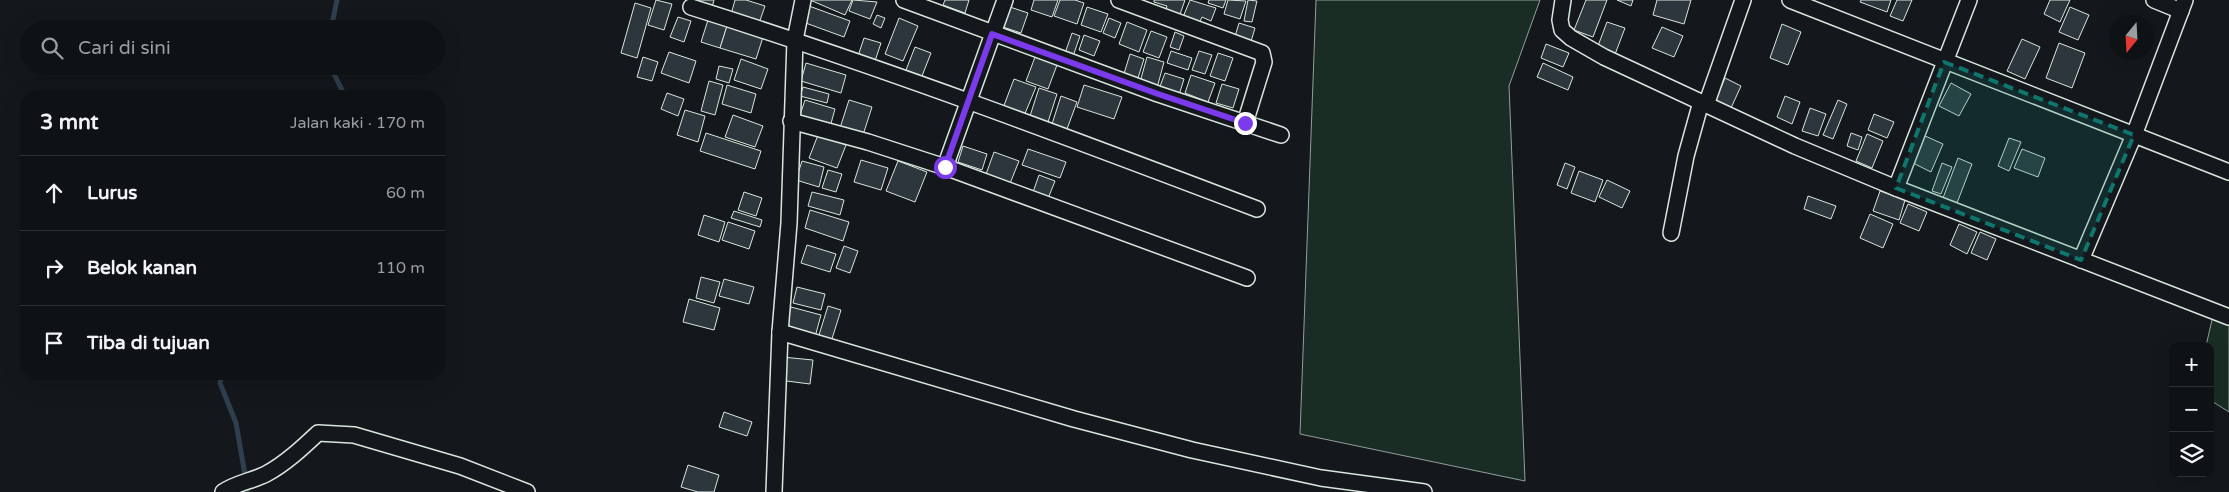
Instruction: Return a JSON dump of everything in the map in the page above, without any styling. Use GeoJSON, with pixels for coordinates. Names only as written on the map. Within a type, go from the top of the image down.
{"type":"FeatureCollection","features":[{"type":"Feature","properties":{"kind":"street"},"geometry":{"type":"LineString","coordinates":[[774,492],[780,332],[789,223],[795,40],[803,0]]}},
{"type":"Feature","properties":{"kind":"street"},"geometry":{"type":"LineString","coordinates":[[904,0],[1158,94],[1281,135]]}},
{"type":"Feature","properties":{"kind":"street"},"geometry":{"type":"LineString","coordinates":[[945,167],[1005,0]]}},
{"type":"Feature","properties":{"kind":"street"},"geometry":{"type":"LineString","coordinates":[[1119,0],[1262,53],[1264,62],[1245,123]]}},
{"type":"Feature","properties":{"kind":"street"},"geometry":{"type":"LineString","coordinates":[[1563,0],[1560,12],[1561,26],[1571,38],[1604,57],[1795,146],[1896,188],[2229,318]]}},
{"type":"Feature","properties":{"kind":"street"},"geometry":{"type":"LineString","coordinates":[[1671,233],[1686,156],[1703,103],[1743,0]]}},
{"type":"Feature","properties":{"kind":"street"},"geometry":{"type":"LineString","coordinates":[[1790,0],[1944,62],[2229,172]]}},
{"type":"Feature","properties":{"kind":"street"},"geometry":{"type":"LineString","coordinates":[[1896,188],[1969,0]]}},
{"type":"Feature","properties":{"kind":"street"},"geometry":{"type":"LineString","coordinates":[[2080,260],[2134,134],[2183,5],[2154,0]]}},
{"type":"Feature","properties":{"kind":"street"},"geometry":{"type":"LineString","coordinates":[[691,8],[795,40],[968,103],[1028,122],[1256,209]]}},
{"type":"Feature","properties":{"kind":"street"},"geometry":{"type":"LineString","coordinates":[[791,121],[850,137],[945,167],[1247,278]]}},
{"type":"Feature","properties":{"kind":"street"},"geometry":{"type":"LineString","coordinates":[[780,332],[1074,419],[1192,450],[1321,478],[1424,492]]}},
{"type":"Feature","properties":{"kind":"street"},"geometry":{"type":"LineString","coordinates":[[227,489],[266,474],[292,456],[318,433],[354,435],[460,466],[527,492]]}},
{"type":"Feature","properties":{"kind":"highlighted area"},"geometry":{"type":"Polygon","coordinates":[[[1944,62],[2134,135],[2081,260],[1896,188],[1944,62]]]}},
{"type":"Feature","properties":{"kind":"green space"},"geometry":{"type":"Polygon","coordinates":[[[1316,0],[1540,0],[1509,86],[1525,481],[1300,434],[1316,0]]]}},
{"type":"Feature","properties":{"kind":"green space"},"geometry":{"type":"Polygon","coordinates":[[[2215,307],[2229,309],[2229,412],[2214,403],[2214,342],[2207,342],[2215,307]]]}},
{"type":"Feature","properties":{"kind":"building"},"geometry":{"type":"Polygon","coordinates":[[[656,0],[672,4],[664,30],[648,25],[656,0]]]}},
{"type":"Feature","properties":{"kind":"building"},"geometry":{"type":"Polygon","coordinates":[[[699,0],[714,0],[711,11],[697,7],[699,0]]]}},
{"type":"Feature","properties":{"kind":"building"},"geometry":{"type":"Polygon","coordinates":[[[735,0],[746,0],[765,6],[758,26],[730,18],[735,0]]]}},
{"type":"Feature","properties":{"kind":"building"},"geometry":{"type":"Polygon","coordinates":[[[810,0],[852,0],[845,15],[810,0]]]}},
{"type":"Feature","properties":{"kind":"building"},"geometry":{"type":"Polygon","coordinates":[[[853,0],[877,2],[870,19],[849,11],[853,0]]]}},
{"type":"Feature","properties":{"kind":"building"},"geometry":{"type":"Polygon","coordinates":[[[945,0],[969,0],[965,13],[943,5],[945,0]]]}},
{"type":"Feature","properties":{"kind":"building"},"geometry":{"type":"Polygon","coordinates":[[[1034,0],[1058,0],[1052,17],[1031,10],[1034,0]]]}},
{"type":"Feature","properties":{"kind":"building"},"geometry":{"type":"Polygon","coordinates":[[[1060,0],[1075,0],[1084,3],[1077,24],[1054,16],[1060,0]]]}},
{"type":"Feature","properties":{"kind":"building"},"geometry":{"type":"Polygon","coordinates":[[[1154,0],[1185,0],[1178,20],[1164,14],[1167,6],[1154,2],[1154,0]]]}},
{"type":"Feature","properties":{"kind":"building"},"geometry":{"type":"Polygon","coordinates":[[[1190,0],[1216,8],[1211,21],[1202,17],[1197,28],[1181,22],[1190,0]]]}},
{"type":"Feature","properties":{"kind":"building"},"geometry":{"type":"Polygon","coordinates":[[[1209,0],[1226,0],[1223,8],[1208,3],[1209,0]]]}},
{"type":"Feature","properties":{"kind":"building"},"geometry":{"type":"Polygon","coordinates":[[[1228,0],[1246,1],[1240,19],[1224,14],[1228,0]]]}},
{"type":"Feature","properties":{"kind":"building"},"geometry":{"type":"Polygon","coordinates":[[[1248,0],[1257,1],[1252,22],[1244,21],[1248,0]]]}},
{"type":"Feature","properties":{"kind":"building"},"geometry":{"type":"Polygon","coordinates":[[[1586,0],[1607,0],[1593,37],[1574,30],[1586,0]]]}},
{"type":"Feature","properties":{"kind":"building"},"geometry":{"type":"Polygon","coordinates":[[[1617,0],[1633,0],[1631,6],[1617,0]]]}},
{"type":"Feature","properties":{"kind":"building"},"geometry":{"type":"Polygon","coordinates":[[[1657,0],[1691,0],[1684,24],[1653,15],[1657,0]]]}},
{"type":"Feature","properties":{"kind":"building"},"geometry":{"type":"Polygon","coordinates":[[[1861,0],[1891,0],[1887,12],[1860,2],[1861,0]]]}},
{"type":"Feature","properties":{"kind":"building"},"geometry":{"type":"Polygon","coordinates":[[[1897,0],[1912,0],[1903,21],[1890,16],[1897,0]]]}},
{"type":"Feature","properties":{"kind":"building"},"geometry":{"type":"Polygon","coordinates":[[[2050,0],[2070,0],[2060,22],[2044,14],[2050,0]]]}},
{"type":"Feature","properties":{"kind":"building"},"geometry":{"type":"Polygon","coordinates":[[[635,3],[651,8],[637,58],[621,53],[635,3]]]}},
{"type":"Feature","properties":{"kind":"building"},"geometry":{"type":"Polygon","coordinates":[[[809,6],[850,21],[844,37],[803,22],[809,6]]]}},
{"type":"Feature","properties":{"kind":"building"},"geometry":{"type":"Polygon","coordinates":[[[1010,7],[1028,13],[1021,33],[1003,27],[1010,7]]]}},
{"type":"Feature","properties":{"kind":"building"},"geometry":{"type":"Polygon","coordinates":[[[1087,7],[1108,14],[1101,32],[1081,25],[1087,7]]]}},
{"type":"Feature","properties":{"kind":"building"},"geometry":{"type":"Polygon","coordinates":[[[2070,7],[2089,15],[2078,40],[2059,32],[2070,7]]]}},
{"type":"Feature","properties":{"kind":"building"},"geometry":{"type":"Polygon","coordinates":[[[877,15],[885,18],[881,28],[873,24],[877,15]]]}},
{"type":"Feature","properties":{"kind":"building"},"geometry":{"type":"Polygon","coordinates":[[[678,17],[691,21],[684,42],[670,37],[678,17]]]}},
{"type":"Feature","properties":{"kind":"building"},"geometry":{"type":"Polygon","coordinates":[[[899,18],[918,26],[903,61],[885,54],[899,18]]]}},
{"type":"Feature","properties":{"kind":"building"},"geometry":{"type":"Polygon","coordinates":[[[1109,18],[1121,23],[1115,38],[1103,33],[1109,18]]]}},
{"type":"Feature","properties":{"kind":"building"},"geometry":{"type":"Polygon","coordinates":[[[708,20],[727,26],[720,48],[701,42],[708,20]]]}},
{"type":"Feature","properties":{"kind":"building"},"geometry":{"type":"Polygon","coordinates":[[[1127,22],[1147,30],[1139,52],[1119,44],[1127,22]]]}},
{"type":"Feature","properties":{"kind":"building"},"geometry":{"type":"Polygon","coordinates":[[[1607,22],[1625,28],[1614,57],[1596,51],[1607,22]]]}},
{"type":"Feature","properties":{"kind":"building"},"geometry":{"type":"Polygon","coordinates":[[[1239,23],[1255,28],[1250,45],[1234,40],[1239,23]]]}},
{"type":"Feature","properties":{"kind":"building"},"geometry":{"type":"Polygon","coordinates":[[[1782,24],[1801,32],[1788,65],[1770,58],[1782,24]]]}},
{"type":"Feature","properties":{"kind":"building"},"geometry":{"type":"Polygon","coordinates":[[[727,26],[763,37],[756,59],[720,48],[727,26]]]}},
{"type":"Feature","properties":{"kind":"building"},"geometry":{"type":"Polygon","coordinates":[[[1662,27],[1683,36],[1674,57],[1652,48],[1662,27]]]}},
{"type":"Feature","properties":{"kind":"building"},"geometry":{"type":"Polygon","coordinates":[[[1151,31],[1167,37],[1159,58],[1143,52],[1151,31]]]}},
{"type":"Feature","properties":{"kind":"building"},"geometry":{"type":"Polygon","coordinates":[[[1175,32],[1184,36],[1179,50],[1170,47],[1175,32]]]}},
{"type":"Feature","properties":{"kind":"building"},"geometry":{"type":"Polygon","coordinates":[[[1072,33],[1080,36],[1071,62],[1063,59],[1072,33]]]}},
{"type":"Feature","properties":{"kind":"building"},"geometry":{"type":"Polygon","coordinates":[[[1084,35],[1100,41],[1094,56],[1079,50],[1084,35]]]}},
{"type":"Feature","properties":{"kind":"building"},"geometry":{"type":"Polygon","coordinates":[[[864,38],[881,43],[874,64],[857,59],[864,38]]]}},
{"type":"Feature","properties":{"kind":"building"},"geometry":{"type":"Polygon","coordinates":[[[2022,39],[2040,47],[2025,79],[2007,71],[2022,39]]]}},
{"type":"Feature","properties":{"kind":"building"},"geometry":{"type":"Polygon","coordinates":[[[2059,43],[2085,53],[2072,88],[2046,78],[2059,43]]]}},
{"type":"Feature","properties":{"kind":"building"},"geometry":{"type":"Polygon","coordinates":[[[1546,44],[1569,53],[1563,67],[1541,58],[1546,44]]]}},
{"type":"Feature","properties":{"kind":"building"},"geometry":{"type":"Polygon","coordinates":[[[915,47],[931,53],[922,76],[906,70],[915,47]]]}},
{"type":"Feature","properties":{"kind":"building"},"geometry":{"type":"Polygon","coordinates":[[[1171,51],[1192,58],[1188,70],[1167,63],[1171,51]]]}},
{"type":"Feature","properties":{"kind":"building"},"geometry":{"type":"Polygon","coordinates":[[[1199,51],[1212,55],[1205,74],[1192,70],[1199,51]]]}},
{"type":"Feature","properties":{"kind":"building"},"geometry":{"type":"Polygon","coordinates":[[[669,52],[696,61],[689,83],[661,73],[669,52]]]}},
{"type":"Feature","properties":{"kind":"building"},"geometry":{"type":"Polygon","coordinates":[[[1218,53],[1233,58],[1225,81],[1210,76],[1218,53]]]}},
{"type":"Feature","properties":{"kind":"building"},"geometry":{"type":"Polygon","coordinates":[[[1130,54],[1144,59],[1137,81],[1123,77],[1130,54]]]}},
{"type":"Feature","properties":{"kind":"building"},"geometry":{"type":"Polygon","coordinates":[[[643,57],[658,62],[652,81],[637,77],[643,57]]]}},
{"type":"Feature","properties":{"kind":"building"},"geometry":{"type":"Polygon","coordinates":[[[1035,57],[1057,65],[1048,89],[1026,81],[1035,57]]]}},
{"type":"Feature","properties":{"kind":"building"},"geometry":{"type":"Polygon","coordinates":[[[1147,57],[1164,62],[1157,88],[1140,82],[1147,57]]]}},
{"type":"Feature","properties":{"kind":"building"},"geometry":{"type":"Polygon","coordinates":[[[741,59],[768,69],[761,89],[734,80],[741,59]]]}},
{"type":"Feature","properties":{"kind":"building"},"geometry":{"type":"Polygon","coordinates":[[[806,63],[846,75],[841,93],[801,81],[806,63]]]}},
{"type":"Feature","properties":{"kind":"building"},"geometry":{"type":"Polygon","coordinates":[[[1543,63],[1573,77],[1568,90],[1537,77],[1543,63]]]}},
{"type":"Feature","properties":{"kind":"building"},"geometry":{"type":"Polygon","coordinates":[[[719,66],[733,69],[729,83],[716,79],[719,66]]]}},
{"type":"Feature","properties":{"kind":"building"},"geometry":{"type":"Polygon","coordinates":[[[1165,73],[1184,79],[1179,95],[1159,89],[1165,73]]]}},
{"type":"Feature","properties":{"kind":"building"},"geometry":{"type":"Polygon","coordinates":[[[1191,75],[1215,83],[1208,102],[1185,93],[1191,75]]]}},
{"type":"Feature","properties":{"kind":"building"},"geometry":{"type":"Polygon","coordinates":[[[1725,78],[1741,86],[1731,108],[1715,101],[1725,78]]]}},
{"type":"Feature","properties":{"kind":"building"},"geometry":{"type":"Polygon","coordinates":[[[1014,79],[1036,87],[1024,116],[1003,108],[1014,79]]]}},
{"type":"Feature","properties":{"kind":"building"},"geometry":{"type":"Polygon","coordinates":[[[709,81],[723,85],[715,115],[701,111],[709,81]]]}},
{"type":"Feature","properties":{"kind":"building"},"geometry":{"type":"Polygon","coordinates":[[[1951,83],[1971,94],[1959,116],[1939,106],[1951,83]]]}},
{"type":"Feature","properties":{"kind":"building"},"geometry":{"type":"Polygon","coordinates":[[[1222,84],[1239,89],[1233,108],[1216,103],[1222,84]]]}},
{"type":"Feature","properties":{"kind":"building"},"geometry":{"type":"Polygon","coordinates":[[[727,85],[756,94],[751,113],[722,104],[727,85]]]}},
{"type":"Feature","properties":{"kind":"building"},"geometry":{"type":"Polygon","coordinates":[[[1084,85],[1122,97],[1114,119],[1077,107],[1084,85]]]}},
{"type":"Feature","properties":{"kind":"building"},"geometry":{"type":"Polygon","coordinates":[[[803,87],[829,94],[827,103],[800,96],[803,87]]]}},
{"type":"Feature","properties":{"kind":"building"},"geometry":{"type":"Polygon","coordinates":[[[1039,88],[1057,94],[1048,122],[1030,116],[1039,88]]]}},
{"type":"Feature","properties":{"kind":"building"},"geometry":{"type":"Polygon","coordinates":[[[667,93],[684,99],[678,116],[661,109],[667,93]]]}},
{"type":"Feature","properties":{"kind":"building"},"geometry":{"type":"Polygon","coordinates":[[[1061,96],[1077,102],[1067,129],[1052,124],[1061,96]]]}},
{"type":"Feature","properties":{"kind":"building"},"geometry":{"type":"Polygon","coordinates":[[[1785,96],[1800,102],[1792,124],[1777,117],[1785,96]]]}},
{"type":"Feature","properties":{"kind":"building"},"geometry":{"type":"Polygon","coordinates":[[[805,100],[835,109],[830,127],[799,118],[805,100]]]}},
{"type":"Feature","properties":{"kind":"building"},"geometry":{"type":"Polygon","coordinates":[[[849,100],[872,107],[862,138],[839,131],[849,100]]]}},
{"type":"Feature","properties":{"kind":"building"},"geometry":{"type":"Polygon","coordinates":[[[1838,100],[1847,104],[1833,139],[1823,135],[1838,100]]]}},
{"type":"Feature","properties":{"kind":"building"},"geometry":{"type":"Polygon","coordinates":[[[1810,108],[1826,114],[1818,136],[1802,131],[1810,108]]]}},
{"type":"Feature","properties":{"kind":"building"},"geometry":{"type":"Polygon","coordinates":[[[685,110],[705,116],[698,142],[677,135],[685,110]]]}},
{"type":"Feature","properties":{"kind":"building"},"geometry":{"type":"Polygon","coordinates":[[[1874,114],[1894,122],[1887,138],[1868,130],[1874,114]]]}},
{"type":"Feature","properties":{"kind":"building"},"geometry":{"type":"Polygon","coordinates":[[[733,115],[763,126],[755,147],[725,137],[733,115]]]}},
{"type":"Feature","properties":{"kind":"building"},"geometry":{"type":"Polygon","coordinates":[[[706,133],[761,151],[755,169],[700,151],[706,133]]]}},
{"type":"Feature","properties":{"kind":"building"},"geometry":{"type":"Polygon","coordinates":[[[1851,133],[1862,137],[1858,150],[1847,146],[1851,133]]]}},
{"type":"Feature","properties":{"kind":"building"},"geometry":{"type":"Polygon","coordinates":[[[1867,134],[1883,141],[1872,168],[1856,161],[1867,134]]]}},
{"type":"Feature","properties":{"kind":"building"},"geometry":{"type":"Polygon","coordinates":[[[818,135],[846,145],[837,168],[809,158],[818,135]]]}},
{"type":"Feature","properties":{"kind":"building"},"geometry":{"type":"Polygon","coordinates":[[[1923,135],[1943,144],[1931,172],[1911,162],[1923,135]]]}},
{"type":"Feature","properties":{"kind":"building"},"geometry":{"type":"Polygon","coordinates":[[[2009,138],[2021,142],[2009,171],[1998,166],[2009,138]]]}},
{"type":"Feature","properties":{"kind":"building"},"geometry":{"type":"Polygon","coordinates":[[[963,146],[987,154],[982,170],[958,162],[963,146]]]}},
{"type":"Feature","properties":{"kind":"building"},"geometry":{"type":"Polygon","coordinates":[[[1028,149],[1066,162],[1060,178],[1022,165],[1028,149]]]}},
{"type":"Feature","properties":{"kind":"building"},"geometry":{"type":"Polygon","coordinates":[[[2022,149],[2045,158],[2038,177],[2014,168],[2022,149]]]}},
{"type":"Feature","properties":{"kind":"building"},"geometry":{"type":"Polygon","coordinates":[[[994,152],[1019,161],[1009,186],[985,177],[994,152]]]}},
{"type":"Feature","properties":{"kind":"building"},"geometry":{"type":"Polygon","coordinates":[[[1958,158],[1972,164],[1957,203],[1943,198],[1958,158]]]}},
{"type":"Feature","properties":{"kind":"building"},"geometry":{"type":"Polygon","coordinates":[[[861,160],[888,168],[881,190],[854,182],[861,160]]]}},
{"type":"Feature","properties":{"kind":"building"},"geometry":{"type":"Polygon","coordinates":[[[802,161],[824,167],[819,187],[796,180],[802,161]]]}},
{"type":"Feature","properties":{"kind":"building"},"geometry":{"type":"Polygon","coordinates":[[[898,161],[927,172],[915,202],[886,191],[898,161]]]}},
{"type":"Feature","properties":{"kind":"building"},"geometry":{"type":"Polygon","coordinates":[[[1565,163],[1575,167],[1567,189],[1557,185],[1565,163]]]}},
{"type":"Feature","properties":{"kind":"building"},"geometry":{"type":"Polygon","coordinates":[[[1942,163],[1952,167],[1941,194],[1932,191],[1942,163]]]}},
{"type":"Feature","properties":{"kind":"building"},"geometry":{"type":"Polygon","coordinates":[[[828,170],[842,174],[836,192],[822,188],[828,170]]]}},
{"type":"Feature","properties":{"kind":"building"},"geometry":{"type":"Polygon","coordinates":[[[1579,171],[1603,180],[1595,202],[1571,193],[1579,171]]]}},
{"type":"Feature","properties":{"kind":"building"},"geometry":{"type":"Polygon","coordinates":[[[1039,175],[1055,181],[1047,201],[1032,195],[1039,175]]]}},
{"type":"Feature","properties":{"kind":"building"},"geometry":{"type":"Polygon","coordinates":[[[1607,180],[1630,191],[1622,208],[1599,197],[1607,180]]]}},
{"type":"Feature","properties":{"kind":"building"},"geometry":{"type":"Polygon","coordinates":[[[1880,191],[1905,200],[1899,220],[1873,211],[1880,191]]]}},
{"type":"Feature","properties":{"kind":"building"},"geometry":{"type":"Polygon","coordinates":[[[744,192],[762,198],[756,216],[738,210],[744,192]]]}},
{"type":"Feature","properties":{"kind":"building"},"geometry":{"type":"Polygon","coordinates":[[[812,192],[844,200],[840,215],[808,206],[812,192]]]}},
{"type":"Feature","properties":{"kind":"building"},"geometry":{"type":"Polygon","coordinates":[[[1808,196],[1836,206],[1831,219],[1804,209],[1808,196]]]}},
{"type":"Feature","properties":{"kind":"building"},"geometry":{"type":"Polygon","coordinates":[[[1908,204],[1927,212],[1919,231],[1900,223],[1908,204]]]}},
{"type":"Feature","properties":{"kind":"building"},"geometry":{"type":"Polygon","coordinates":[[[810,210],[849,222],[843,241],[805,228],[810,210]]]}},
{"type":"Feature","properties":{"kind":"building"},"geometry":{"type":"Polygon","coordinates":[[[734,211],[762,220],[760,227],[731,218],[734,211]]]}},
{"type":"Feature","properties":{"kind":"building"},"geometry":{"type":"Polygon","coordinates":[[[1870,214],[1893,224],[1883,248],[1860,238],[1870,214]]]}},
{"type":"Feature","properties":{"kind":"building"},"geometry":{"type":"Polygon","coordinates":[[[704,215],[725,222],[719,242],[698,235],[704,215]]]}},
{"type":"Feature","properties":{"kind":"building"},"geometry":{"type":"Polygon","coordinates":[[[728,222],[755,231],[749,249],[722,240],[728,222]]]}},
{"type":"Feature","properties":{"kind":"building"},"geometry":{"type":"Polygon","coordinates":[[[1959,224],[1977,232],[1967,254],[1950,245],[1959,224]]]}},
{"type":"Feature","properties":{"kind":"building"},"geometry":{"type":"Polygon","coordinates":[[[1980,232],[1996,239],[1987,260],[1971,253],[1980,232]]]}},
{"type":"Feature","properties":{"kind":"building"},"geometry":{"type":"Polygon","coordinates":[[[807,245],[836,254],[830,272],[801,263],[807,245]]]}},
{"type":"Feature","properties":{"kind":"building"},"geometry":{"type":"Polygon","coordinates":[[[844,246],[858,251],[850,273],[836,268],[844,246]]]}},
{"type":"Feature","properties":{"kind":"building"},"geometry":{"type":"Polygon","coordinates":[[[701,277],[720,282],[714,303],[696,298],[701,277]]]}},
{"type":"Feature","properties":{"kind":"building"},"geometry":{"type":"Polygon","coordinates":[[[724,279],[754,287],[749,304],[719,296],[724,279]]]}},
{"type":"Feature","properties":{"kind":"building"},"geometry":{"type":"Polygon","coordinates":[[[797,287],[825,294],[821,310],[793,303],[797,287]]]}},
{"type":"Feature","properties":{"kind":"building"},"geometry":{"type":"Polygon","coordinates":[[[689,299],[720,308],[714,330],[683,322],[689,299]]]}},
{"type":"Feature","properties":{"kind":"building"},"geometry":{"type":"Polygon","coordinates":[[[828,306],[841,310],[831,342],[818,338],[828,306]]]}},
{"type":"Feature","properties":{"kind":"building"},"geometry":{"type":"Polygon","coordinates":[[[791,307],[821,315],[815,337],[785,329],[791,307]]]}},
{"type":"Feature","properties":{"kind":"building"},"geometry":{"type":"Polygon","coordinates":[[[782,357],[813,360],[810,384],[779,380],[782,357]]]}},
{"type":"Feature","properties":{"kind":"building"},"geometry":{"type":"Polygon","coordinates":[[[724,412],[752,422],[747,436],[719,427],[724,412]]]}},
{"type":"Feature","properties":{"kind":"building"},"geometry":{"type":"Polygon","coordinates":[[[688,465],[719,475],[714,492],[698,492],[681,487],[688,465]]]}},
{"type":"Feature","properties":{"kind":"waterway"},"geometry":{"type":"LineString","coordinates":[[333,20],[337,0]]}},
{"type":"Feature","properties":{"kind":"waterway"},"geometry":{"type":"LineString","coordinates":[[334,75],[342,90]]}},
{"type":"Feature","properties":{"kind":"waterway"},"geometry":{"type":"LineString","coordinates":[[221,380],[220,383],[236,423],[248,492]]}},
{"type":"Feature","properties":{"kind":"route"},"geometry":{"type":"LineString","coordinates":[[945,167],[992,34],[1158,94],[1245,123]]}}]}
